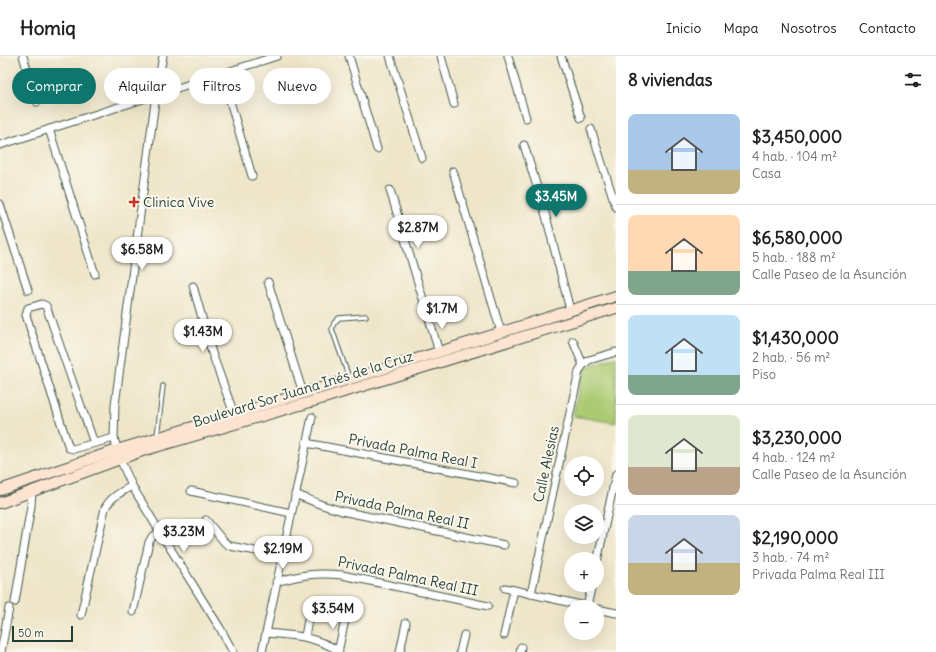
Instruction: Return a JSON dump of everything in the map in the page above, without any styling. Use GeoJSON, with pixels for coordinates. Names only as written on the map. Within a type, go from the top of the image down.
{"type":"FeatureCollection","features":[{"type":"Feature","properties":{"kind":"main road","name":"Boulevard Sor Juana Inés de la Cruz"},"geometry":{"type":"LineString","coordinates":[[0,503],[32,492],[157,438],[616,296]]}},
{"type":"Feature","properties":{"kind":"main road","name":"Boulevard Sor Juana Inés de la Cruz"},"geometry":{"type":"LineString","coordinates":[[0,490],[118,454],[142,451],[332,396],[616,308]]}},
{"type":"Feature","properties":{"kind":"street"},"geometry":{"type":"LineString","coordinates":[[23,56],[27,68]]}},
{"type":"Feature","properties":{"kind":"street"},"geometry":{"type":"LineString","coordinates":[[161,68],[163,56]]}},
{"type":"Feature","properties":{"kind":"street"},"geometry":{"type":"LineString","coordinates":[[240,68],[277,56]]}},
{"type":"Feature","properties":{"kind":"street"},"geometry":{"type":"LineString","coordinates":[[349,56],[377,149]]}},
{"type":"Feature","properties":{"kind":"street"},"geometry":{"type":"LineString","coordinates":[[390,56],[422,158]]}},
{"type":"Feature","properties":{"kind":"street"},"geometry":{"type":"LineString","coordinates":[[441,56],[454,104]]}},
{"type":"Feature","properties":{"kind":"street"},"geometry":{"type":"LineString","coordinates":[[508,56],[526,118]]}},
{"type":"Feature","properties":{"kind":"street"},"geometry":{"type":"LineString","coordinates":[[561,56],[581,118]]}},
{"type":"Feature","properties":{"kind":"street"},"geometry":{"type":"LineString","coordinates":[[0,145],[125,104]]}},
{"type":"Feature","properties":{"kind":"street"},"geometry":{"type":"LineString","coordinates":[[155,104],[115,405],[114,438],[118,454],[132,486],[220,628],[233,652]]}},
{"type":"Feature","properties":{"kind":"street"},"geometry":{"type":"LineString","coordinates":[[231,104],[252,176]]}},
{"type":"Feature","properties":{"kind":"street"},"geometry":{"type":"LineString","coordinates":[[49,129],[95,274]]}},
{"type":"Feature","properties":{"kind":"street"},"geometry":{"type":"LineString","coordinates":[[591,129],[616,207]]}},
{"type":"Feature","properties":{"kind":"street"},"geometry":{"type":"LineString","coordinates":[[524,145],[546,216],[570,310]]}},
{"type":"Feature","properties":{"kind":"street"},"geometry":{"type":"LineString","coordinates":[[453,171],[501,332]]}},
{"type":"Feature","properties":{"kind":"street"},"geometry":{"type":"LineString","coordinates":[[390,190],[439,352]]}},
{"type":"Feature","properties":{"kind":"street"},"geometry":{"type":"LineString","coordinates":[[0,204],[28,290]]}},
{"type":"Feature","properties":{"kind":"street"},"geometry":{"type":"LineString","coordinates":[[268,282],[303,393]]}},
{"type":"Feature","properties":{"kind":"street"},"geometry":{"type":"LineString","coordinates":[[193,286],[212,352],[234,414]]}},
{"type":"Feature","properties":{"kind":"street"},"geometry":{"type":"LineString","coordinates":[[94,443],[46,306],[42,304],[28,308],[26,315],[69,448],[73,449],[114,438]]}},
{"type":"Feature","properties":{"kind":"street"},"geometry":{"type":"LineString","coordinates":[[573,341],[583,365],[589,360],[616,352]]}},
{"type":"Feature","properties":{"kind":"street","name":"Calle Alesias"},"geometry":{"type":"LineString","coordinates":[[531,594],[580,371],[583,365]]}},
{"type":"Feature","properties":{"kind":"street"},"geometry":{"type":"LineString","coordinates":[[262,652],[312,417]]}},
{"type":"Feature","properties":{"kind":"street","name":"Privada Palma Real I"},"geometry":{"type":"LineString","coordinates":[[306,444],[516,483]]}},
{"type":"Feature","properties":{"kind":"street"},"geometry":{"type":"LineString","coordinates":[[599,552],[616,474]]}},
{"type":"Feature","properties":{"kind":"street"},"geometry":{"type":"LineString","coordinates":[[81,615],[105,508],[109,501],[115,496],[132,486]]}},
{"type":"Feature","properties":{"kind":"street"},"geometry":{"type":"LineString","coordinates":[[191,491],[291,513]]}},
{"type":"Feature","properties":{"kind":"street"},"geometry":{"type":"LineString","coordinates":[[15,602],[32,492]]}},
{"type":"Feature","properties":{"kind":"street","name":"Privada Palma Real II"},"geometry":{"type":"LineString","coordinates":[[295,494],[342,511],[504,545]]}},
{"type":"Feature","properties":{"kind":"street"},"geometry":{"type":"LineString","coordinates":[[206,520],[224,543],[230,546],[282,556]]}},
{"type":"Feature","properties":{"kind":"street"},"geometry":{"type":"LineString","coordinates":[[133,612],[149,542],[152,537],[160,532]]}},
{"type":"Feature","properties":{"kind":"street","name":"Privada Palma Real III"},"geometry":{"type":"LineString","coordinates":[[276,582],[301,575],[328,573],[488,606]]}},
{"type":"Feature","properties":{"kind":"street"},"geometry":{"type":"LineString","coordinates":[[505,588],[564,602]]}},
{"type":"Feature","properties":{"kind":"street"},"geometry":{"type":"LineString","coordinates":[[504,636],[514,590]]}},
{"type":"Feature","properties":{"kind":"street"},"geometry":{"type":"LineString","coordinates":[[0,652],[9,608]]}},
{"type":"Feature","properties":{"kind":"street"},"geometry":{"type":"LineString","coordinates":[[604,610],[616,613]]}},
{"type":"Feature","properties":{"kind":"street"},"geometry":{"type":"LineString","coordinates":[[266,633],[305,636],[317,640],[339,652],[347,611]]}},
{"type":"Feature","properties":{"kind":"street"},"geometry":{"type":"LineString","coordinates":[[305,636],[308,620]]}},
{"type":"Feature","properties":{"kind":"street"},"geometry":{"type":"LineString","coordinates":[[400,652],[406,623]]}},
{"type":"Feature","properties":{"kind":"street"},"geometry":{"type":"LineString","coordinates":[[460,652],[464,635]]}},
{"type":"Feature","properties":{"kind":"lane"},"geometry":{"type":"LineString","coordinates":[[349,379],[332,329],[334,323],[339,318],[366,316]]}},
{"type":"Feature","properties":{"kind":"lane"},"geometry":{"type":"LineString","coordinates":[[157,438],[163,386]]}},
{"type":"Feature","properties":{"kind":"green space"},"geometry":{"type":"Polygon","coordinates":[[[616,357],[616,423],[573,416],[583,368],[616,357]]]}},
{"type":"Feature","properties":{"kind":"place","name":"Clinica Vive"},"geometry":{"type":"Point","coordinates":[134,202]}}]}
